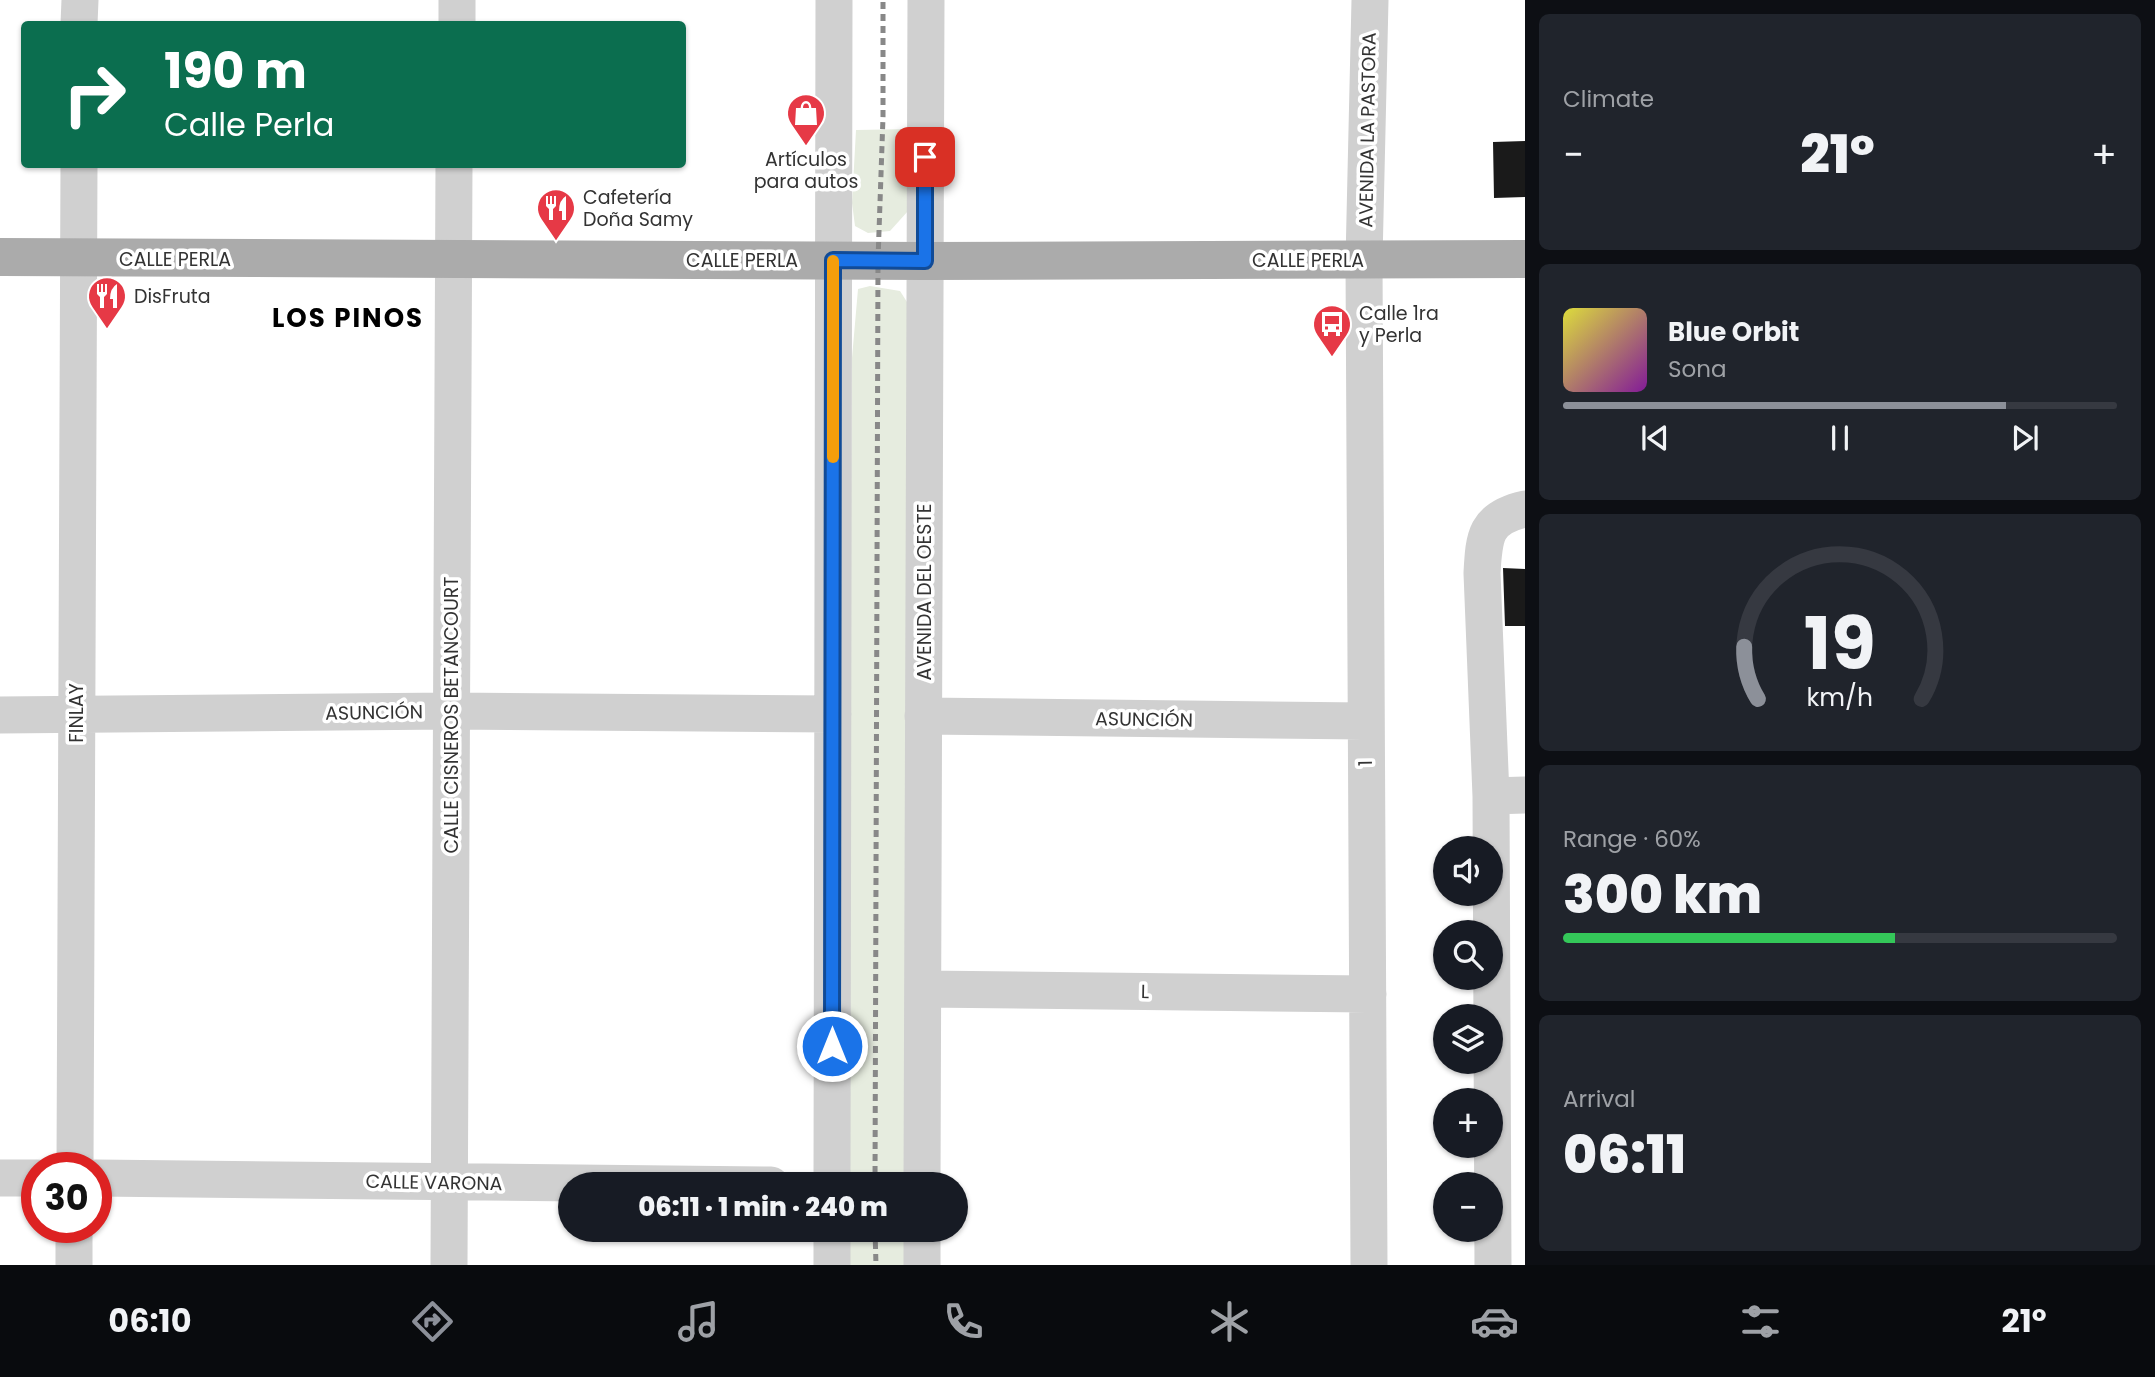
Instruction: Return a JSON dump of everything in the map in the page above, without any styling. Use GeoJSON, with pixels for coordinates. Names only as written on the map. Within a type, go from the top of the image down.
{"type":"FeatureCollection","features":[{"type":"Feature","properties":{"kind":"main road","name":"CALLE PERLA"},"geometry":{"type":"LineString","coordinates":[[0,257],[925,261],[1525,259]]}},
{"type":"Feature","properties":{"kind":"street"},"geometry":{"type":"LineString","coordinates":[[79,21],[80,0]]}},
{"type":"Feature","properties":{"kind":"street"},"geometry":{"type":"LineString","coordinates":[[457,0],[457,21]]}},
{"type":"Feature","properties":{"kind":"street"},"geometry":{"type":"LineString","coordinates":[[832,1172],[834,0]]}},
{"type":"Feature","properties":{"kind":"street","name":"AVENIDA DEL OESTE"},"geometry":{"type":"LineString","coordinates":[[922,1172],[926,0]]}},
{"type":"Feature","properties":{"kind":"street","name":"AVENIDA LA PASTORA"},"geometry":{"type":"LineString","coordinates":[[1364,260],[1370,0]]}},
{"type":"Feature","properties":{"kind":"street","name":"FINLAY"},"geometry":{"type":"LineString","coordinates":[[75,1152],[79,168]]}},
{"type":"Feature","properties":{"kind":"street","name":"CALLE CISNEROS BETANCOURT"},"geometry":{"type":"LineString","coordinates":[[449,1265],[454,168]]}},
{"type":"Feature","properties":{"kind":"street","name":"1"},"geometry":{"type":"LineString","coordinates":[[1364,260],[1364,721],[1369,1265]]}},
{"type":"Feature","properties":{"kind":"street"},"geometry":{"type":"LineString","coordinates":[[1493,1265],[1508,796],[1482,573],[1483,551],[1492,524],[1503,515],[1525,509]]}},
{"type":"Feature","properties":{"kind":"street","name":"ASUNCIÓN"},"geometry":{"type":"LineString","coordinates":[[0,715],[451,711],[833,714]]}},
{"type":"Feature","properties":{"kind":"street","name":"ASUNCIÓN"},"geometry":{"type":"LineString","coordinates":[[923,716],[1364,721]]}},
{"type":"Feature","properties":{"kind":"street","name":"L"},"geometry":{"type":"LineString","coordinates":[[923,989],[1368,994]]}},
{"type":"Feature","properties":{"kind":"street"},"geometry":{"type":"LineString","coordinates":[[0,1178],[21,1178]]}},
{"type":"Feature","properties":{"kind":"street","name":"CALLE VARONA"},"geometry":{"type":"LineString","coordinates":[[112,1178],[558,1183]]}},
{"type":"Feature","properties":{"kind":"street"},"geometry":{"type":"LineString","coordinates":[[832,1242],[832,1265]]}},
{"type":"Feature","properties":{"kind":"street"},"geometry":{"type":"LineString","coordinates":[[922,1242],[922,1265]]}},
{"type":"Feature","properties":{"kind":"street"},"geometry":{"type":"LineString","coordinates":[[74,1243],[74,1265]]}},
{"type":"Feature","properties":{"kind":"shaded area"},"geometry":{"type":"Polygon","coordinates":[[[911,129],[908,211],[890,231],[868,233],[855,226],[852,203],[856,130],[911,129]]]}},
{"type":"Feature","properties":{"kind":"shaded area"},"geometry":{"type":"Polygon","coordinates":[[[870,286],[900,291],[907,302],[917,1172],[846,1172],[852,358],[858,289],[870,286]]]}},
{"type":"Feature","properties":{"kind":"shaded area"},"geometry":{"type":"Polygon","coordinates":[[[846,1242],[917,1242],[917,1265],[846,1265],[846,1242]]]}},
{"type":"Feature","properties":{"kind":"building"},"geometry":{"type":"Polygon","coordinates":[[[1525,141],[1525,197],[1494,198],[1493,142],[1525,141]]]}},
{"type":"Feature","properties":{"kind":"building"},"geometry":{"type":"Polygon","coordinates":[[[1503,568],[1525,569],[1525,626],[1505,626],[1503,568]]]}},
{"type":"Feature","properties":{"kind":"railway"},"geometry":{"type":"LineString","coordinates":[[875,1172],[878,260],[883,117],[883,0]]}},
{"type":"Feature","properties":{"kind":"railway"},"geometry":{"type":"LineString","coordinates":[[875,1242],[876,1265]]}},
{"type":"Feature","properties":{"kind":"slow traffic"},"geometry":{"type":"LineString","coordinates":[[833,261],[833,457]]}},
{"type":"Feature","properties":{"kind":"place","name":"Artículos para autos"},"geometry":{"type":"Point","coordinates":[806,147]}},
{"type":"Feature","properties":{"kind":"place","name":"Cafetería Doña Samy"},"geometry":{"type":"Point","coordinates":[556,242]}},
{"type":"Feature","properties":{"kind":"place","name":"DisFruta"},"geometry":{"type":"Point","coordinates":[107,330]}},
{"type":"Feature","properties":{"kind":"place","name":"Calle 1ra y Perla"},"geometry":{"type":"Point","coordinates":[1332,358]}},
{"type":"Feature","properties":{"kind":"district","name":"LOS PINOS"},"geometry":{"type":"Point","coordinates":[348,318]}},
{"type":"Feature","properties":{"kind":"route"},"geometry":{"type":"LineString","coordinates":[[832,1046],[833,260],[925,261],[925,157]]}}]}
